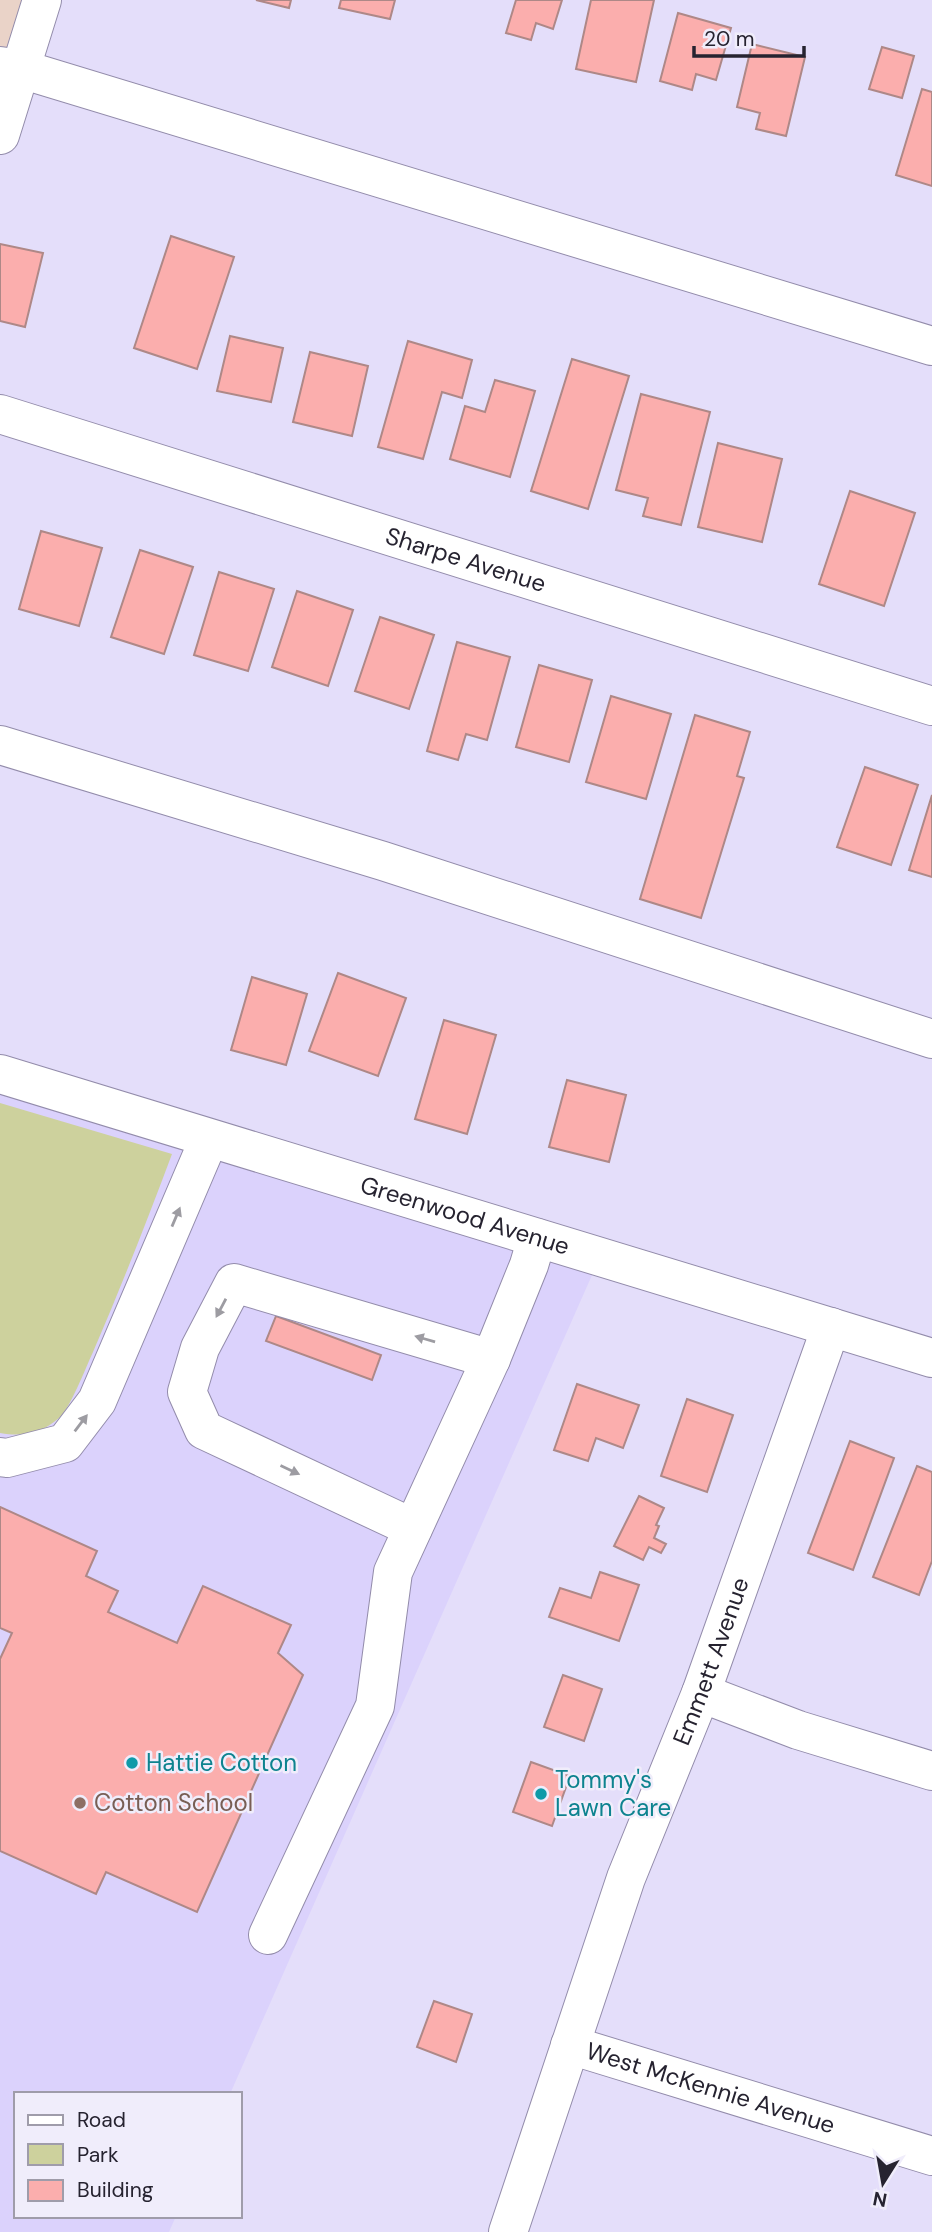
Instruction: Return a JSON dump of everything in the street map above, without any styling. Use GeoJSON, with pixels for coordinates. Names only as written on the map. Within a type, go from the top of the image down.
{"type":"FeatureCollection","features":[{"type":"Feature","properties":{"kind":"street"},"geometry":{"type":"LineString","coordinates":[[0,135],[10,67],[41,0]]}},
{"type":"Feature","properties":{"kind":"street"},"geometry":{"type":"LineString","coordinates":[[10,67],[932,346]]}},
{"type":"Feature","properties":{"kind":"street","name":"Sharpe Avenue"},"geometry":{"type":"LineString","coordinates":[[0,414],[932,706]]}},
{"type":"Feature","properties":{"kind":"street"},"geometry":{"type":"LineString","coordinates":[[0,745],[383,861],[932,1038]]}},
{"type":"Feature","properties":{"kind":"street","name":"Greenwood Avenue"},"geometry":{"type":"LineString","coordinates":[[0,1074],[932,1358]]}},
{"type":"Feature","properties":{"kind":"street"},"geometry":{"type":"LineString","coordinates":[[0,1457],[6,1458],[65,1443],[97,1401],[209,1139]]}},
{"type":"Feature","properties":{"kind":"street"},"geometry":{"type":"LineString","coordinates":[[268,1935],[375,1706],[393,1572],[491,1359],[529,1265],[537,1238]]}},
{"type":"Feature","properties":{"kind":"street"},"geometry":{"type":"LineString","coordinates":[[413,1528],[204,1430],[187,1392],[200,1348],[234,1283],[491,1359]]}},
{"type":"Feature","properties":{"kind":"street","name":"Emmett Avenue"},"geometry":{"type":"LineString","coordinates":[[508,2232],[626,1878],[701,1693],[831,1328]]}},
{"type":"Feature","properties":{"kind":"street"},"geometry":{"type":"LineString","coordinates":[[701,1693],[798,1730],[932,1771]]}},
{"type":"Feature","properties":{"kind":"street","name":"West McKennie Avenue"},"geometry":{"type":"LineString","coordinates":[[570,2045],[932,2156]]}},
{"type":"Feature","properties":{"kind":"shaded area"},"geometry":{"type":"Polygon","coordinates":[[[0,0],[42,0],[0,66],[0,0]]]}},
{"type":"Feature","properties":{"kind":"shaded area"},"geometry":{"type":"Polygon","coordinates":[[[0,1074],[600,1257],[231,2092],[14,2092],[14,2218],[175,2218],[169,2232],[0,2232],[0,1074]]]}},
{"type":"Feature","properties":{"kind":"green space"},"geometry":{"type":"Polygon","coordinates":[[[0,1103],[172,1154],[124,1278],[73,1397],[64,1413],[52,1423],[38,1431],[16,1435],[0,1433],[0,1103]]]}},
{"type":"Feature","properties":{"kind":"building"},"geometry":{"type":"Polygon","coordinates":[[[256,0],[291,0],[289,8],[256,0]]]}},
{"type":"Feature","properties":{"kind":"building"},"geometry":{"type":"Polygon","coordinates":[[[341,0],[395,0],[390,19],[339,8],[341,0]]]}},
{"type":"Feature","properties":{"kind":"building"},"geometry":{"type":"Polygon","coordinates":[[[516,0],[562,0],[553,29],[536,23],[531,40],[506,33],[516,0]]]}},
{"type":"Feature","properties":{"kind":"building"},"geometry":{"type":"Polygon","coordinates":[[[591,0],[654,0],[636,82],[576,69],[591,0]]]}},
{"type":"Feature","properties":{"kind":"building"},"geometry":{"type":"Polygon","coordinates":[[[678,13],[731,28],[716,80],[696,74],[692,90],[660,81],[678,13]]]}},
{"type":"Feature","properties":{"kind":"building"},"geometry":{"type":"Polygon","coordinates":[[[752,44],[805,57],[786,136],[756,129],[760,113],[737,107],[752,44]]]}},
{"type":"Feature","properties":{"kind":"building"},"geometry":{"type":"Polygon","coordinates":[[[882,47],[914,56],[902,98],[869,89],[882,47]]]}},
{"type":"Feature","properties":{"kind":"building"},"geometry":{"type":"Polygon","coordinates":[[[922,89],[932,92],[932,186],[896,175],[922,89]]]}},
{"type":"Feature","properties":{"kind":"building"},"geometry":{"type":"Polygon","coordinates":[[[171,236],[234,257],[197,369],[134,348],[171,236]]]}},
{"type":"Feature","properties":{"kind":"building"},"geometry":{"type":"Polygon","coordinates":[[[0,244],[43,253],[25,327],[0,321],[0,244]]]}},
{"type":"Feature","properties":{"kind":"building"},"geometry":{"type":"Polygon","coordinates":[[[230,336],[283,348],[271,402],[217,391],[230,336]]]}},
{"type":"Feature","properties":{"kind":"building"},"geometry":{"type":"Polygon","coordinates":[[[408,341],[472,360],[462,398],[442,392],[423,459],[378,447],[408,341]]]}},
{"type":"Feature","properties":{"kind":"building"},"geometry":{"type":"Polygon","coordinates":[[[310,352],[368,366],[352,436],[293,422],[310,352]]]}},
{"type":"Feature","properties":{"kind":"building"},"geometry":{"type":"Polygon","coordinates":[[[572,359],[629,376],[588,509],[531,491],[572,359]]]}},
{"type":"Feature","properties":{"kind":"building"},"geometry":{"type":"Polygon","coordinates":[[[495,380],[535,391],[510,477],[450,459],[465,406],[485,412],[495,380]]]}},
{"type":"Feature","properties":{"kind":"building"},"geometry":{"type":"Polygon","coordinates":[[[641,394],[710,412],[681,525],[643,516],[648,498],[616,490],[641,394]]]}},
{"type":"Feature","properties":{"kind":"building"},"geometry":{"type":"Polygon","coordinates":[[[718,443],[782,459],[762,542],[698,527],[718,443]]]}},
{"type":"Feature","properties":{"kind":"building"},"geometry":{"type":"Polygon","coordinates":[[[850,491],[915,513],[884,606],[819,584],[850,491]]]}},
{"type":"Feature","properties":{"kind":"building"},"geometry":{"type":"Polygon","coordinates":[[[41,531],[102,548],[79,626],[19,609],[41,531]]]}},
{"type":"Feature","properties":{"kind":"building"},"geometry":{"type":"Polygon","coordinates":[[[140,550],[193,567],[164,654],[111,637],[140,550]]]}},
{"type":"Feature","properties":{"kind":"building"},"geometry":{"type":"Polygon","coordinates":[[[219,572],[274,589],[248,671],[194,655],[219,572]]]}},
{"type":"Feature","properties":{"kind":"building"},"geometry":{"type":"Polygon","coordinates":[[[297,591],[353,610],[328,686],[272,667],[297,591]]]}},
{"type":"Feature","properties":{"kind":"building"},"geometry":{"type":"Polygon","coordinates":[[[380,617],[434,635],[409,709],[355,691],[380,617]]]}},
{"type":"Feature","properties":{"kind":"building"},"geometry":{"type":"Polygon","coordinates":[[[457,642],[510,657],[487,740],[466,734],[458,760],[427,751],[457,642]]]}},
{"type":"Feature","properties":{"kind":"building"},"geometry":{"type":"Polygon","coordinates":[[[539,665],[592,680],[569,762],[516,747],[539,665]]]}},
{"type":"Feature","properties":{"kind":"building"},"geometry":{"type":"Polygon","coordinates":[[[611,696],[671,714],[646,799],[586,782],[611,696]]]}},
{"type":"Feature","properties":{"kind":"building"},"geometry":{"type":"Polygon","coordinates":[[[695,715],[750,732],[737,776],[744,778],[701,918],[640,899],[695,715]]]}},
{"type":"Feature","properties":{"kind":"building"},"geometry":{"type":"Polygon","coordinates":[[[865,767],[918,785],[891,865],[837,847],[865,767]]]}},
{"type":"Feature","properties":{"kind":"building"},"geometry":{"type":"Polygon","coordinates":[[[932,795],[932,877],[909,870],[932,795]]]}},
{"type":"Feature","properties":{"kind":"building"},"geometry":{"type":"Polygon","coordinates":[[[338,973],[406,998],[378,1076],[309,1051],[338,973]]]}},
{"type":"Feature","properties":{"kind":"building"},"geometry":{"type":"Polygon","coordinates":[[[252,977],[307,994],[286,1065],[231,1050],[252,977]]]}},
{"type":"Feature","properties":{"kind":"building"},"geometry":{"type":"Polygon","coordinates":[[[444,1020],[496,1035],[467,1134],[415,1119],[444,1020]]]}},
{"type":"Feature","properties":{"kind":"building"},"geometry":{"type":"Polygon","coordinates":[[[567,1080],[626,1095],[609,1162],[549,1147],[567,1080]]]}},
{"type":"Feature","properties":{"kind":"building"},"geometry":{"type":"Polygon","coordinates":[[[276,1316],[381,1355],[372,1380],[266,1341],[276,1316]]]}},
{"type":"Feature","properties":{"kind":"building"},"geometry":{"type":"Polygon","coordinates":[[[577,1384],[639,1405],[623,1448],[596,1438],[588,1461],[554,1450],[577,1384]]]}},
{"type":"Feature","properties":{"kind":"building"},"geometry":{"type":"Polygon","coordinates":[[[687,1399],[733,1415],[707,1492],[661,1476],[687,1399]]]}},
{"type":"Feature","properties":{"kind":"building"},"geometry":{"type":"Polygon","coordinates":[[[850,1441],[894,1458],[853,1570],[808,1553],[850,1441]]]}},
{"type":"Feature","properties":{"kind":"building"},"geometry":{"type":"Polygon","coordinates":[[[917,1466],[932,1472],[932,1561],[919,1595],[873,1577],[917,1466]]]}},
{"type":"Feature","properties":{"kind":"building"},"geometry":{"type":"Polygon","coordinates":[[[639,1496],[664,1508],[656,1525],[659,1526],[654,1538],[666,1544],[661,1553],[649,1547],[643,1560],[614,1546],[639,1496]]]}},
{"type":"Feature","properties":{"kind":"building","name":"Hattie Cotton"},"geometry":{"type":"Polygon","coordinates":[[[0,1507],[97,1551],[86,1576],[118,1591],[108,1612],[177,1643],[203,1586],[291,1625],[278,1653],[303,1675],[197,1912],[106,1872],[96,1894],[0,1851],[0,1659],[12,1633],[0,1628],[0,1507]]]}},
{"type":"Feature","properties":{"kind":"building"},"geometry":{"type":"Polygon","coordinates":[[[600,1572],[639,1585],[619,1641],[549,1617],[560,1588],[591,1598],[600,1572]]]}},
{"type":"Feature","properties":{"kind":"building"},"geometry":{"type":"Polygon","coordinates":[[[563,1675],[602,1689],[584,1741],[544,1727],[563,1675]]]}},
{"type":"Feature","properties":{"kind":"building","name":"Tommy's Lawn Care"},"geometry":{"type":"Polygon","coordinates":[[[531,1762],[570,1776],[552,1826],[513,1812],[531,1762]]]}},
{"type":"Feature","properties":{"kind":"building"},"geometry":{"type":"Polygon","coordinates":[[[434,2001],[472,2014],[456,2062],[417,2047],[434,2001]]]}},
{"type":"Feature","properties":{"kind":"place","name":"Hattie Cotton"},"geometry":{"type":"Point","coordinates":[132,1763]}},
{"type":"Feature","properties":{"kind":"place","name":"Tommy's Lawn Care"},"geometry":{"type":"Point","coordinates":[541,1794]}},
{"type":"Feature","properties":{"kind":"place","name":"Cotton School"},"geometry":{"type":"Point","coordinates":[80,1803]}}]}
